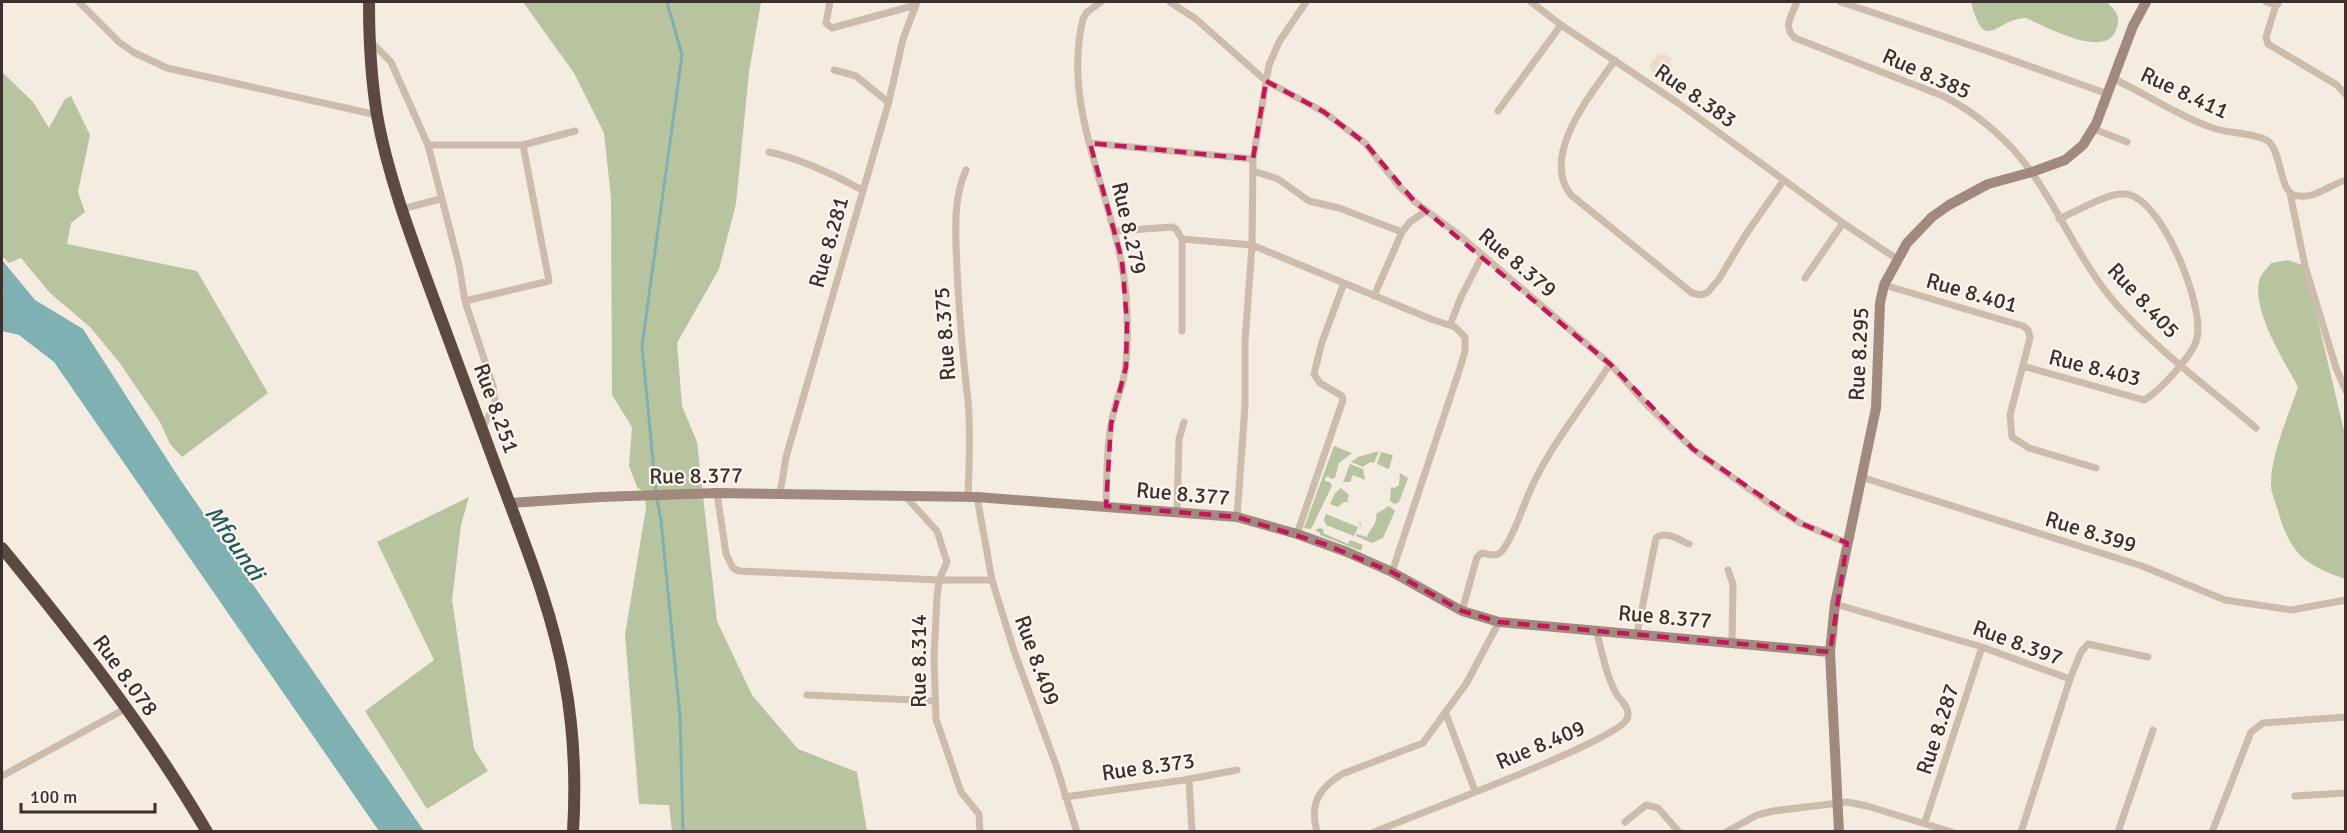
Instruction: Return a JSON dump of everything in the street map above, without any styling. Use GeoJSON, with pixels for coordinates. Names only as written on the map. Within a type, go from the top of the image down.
{"type":"FeatureCollection","features":[{"type":"Feature","properties":{"kind":"highway","name":"Rue 8.251"},"geometry":{"type":"LineString","coordinates":[[369,2],[377,115],[402,208],[543,596],[565,682],[571,723],[574,776],[573,831]]}},
{"type":"Feature","properties":{"kind":"highway","name":"Rue 8.078"},"geometry":{"type":"LineString","coordinates":[[2,548],[73,637],[191,803],[207,831]]}},
{"type":"Feature","properties":{"kind":"street"},"geometry":{"type":"LineString","coordinates":[[79,2],[119,42],[133,52],[167,68],[377,115]]}},
{"type":"Feature","properties":{"kind":"street"},"geometry":{"type":"LineString","coordinates":[[830,2],[826,23],[831,28],[916,3]]}},
{"type":"Feature","properties":{"kind":"street","name":"Rue 8.279"},"geometry":{"type":"LineString","coordinates":[[1101,2],[1087,12],[1083,19],[1078,71],[1080,106],[1122,260],[1127,351],[1111,424],[1106,506]]}},
{"type":"Feature","properties":{"kind":"street","name":"Rue 8.379"},"geometry":{"type":"LineString","coordinates":[[1170,2],[1196,19],[1266,81],[1324,112],[1365,143],[1399,186],[1610,364],[1646,404],[1693,449],[1800,523],[1847,543]]}},
{"type":"Feature","properties":{"kind":"street"},"geometry":{"type":"LineString","coordinates":[[1237,517],[1245,406],[1245,342],[1252,245],[1253,159],[1269,65],[1279,42],[1306,2]]}},
{"type":"Feature","properties":{"kind":"street","name":"Rue 8.383"},"geometry":{"type":"LineString","coordinates":[[1531,2],[1897,259]]}},
{"type":"Feature","properties":{"kind":"street","name":"Rue 8.385"},"geometry":{"type":"LineString","coordinates":[[1797,2],[1787,26],[1789,33],[1811,45],[1959,104],[1993,130],[2032,172]]}},
{"type":"Feature","properties":{"kind":"street"},"geometry":{"type":"LineString","coordinates":[[1841,2],[2108,94]]}},
{"type":"Feature","properties":{"kind":"street","name":"Rue 8.295"},"geometry":{"type":"LineString","coordinates":[[1839,831],[1830,652],[1835,604],[1876,408],[1880,303],[1884,285],[1897,259],[1920,229],[1949,205],[1988,184],[2065,160],[2076,152],[2094,129],[2133,26],[2146,2]]}},
{"type":"Feature","properties":{"kind":"street"},"geometry":{"type":"LineString","coordinates":[[2266,2],[2278,4],[2266,37],[2268,44],[2337,85],[2346,95]]}},
{"type":"Feature","properties":{"kind":"street","name":"Rue 8.281"},"geometry":{"type":"LineString","coordinates":[[780,494],[786,458],[888,102],[903,39],[916,3]]}},
{"type":"Feature","properties":{"kind":"street"},"geometry":{"type":"LineString","coordinates":[[1498,111],[1561,25]]}},
{"type":"Feature","properties":{"kind":"street"},"geometry":{"type":"LineString","coordinates":[[370,41],[391,62],[428,145],[440,199],[459,265],[465,301],[493,386],[494,408],[482,429]]}},
{"type":"Feature","properties":{"kind":"street"},"geometry":{"type":"LineString","coordinates":[[1616,60],[1571,125],[1563,155],[1562,180],[1571,195],[1692,293],[1701,295],[1713,285],[1784,180]]}},
{"type":"Feature","properties":{"kind":"street"},"geometry":{"type":"LineString","coordinates":[[834,70],[856,76],[888,102]]}},
{"type":"Feature","properties":{"kind":"street","name":"Rue 8.411"},"geometry":{"type":"LineString","coordinates":[[2114,78],[2204,125],[2224,132],[2266,140],[2274,149],[2290,193]]}},
{"type":"Feature","properties":{"kind":"street"},"geometry":{"type":"LineString","coordinates":[[2094,129],[2127,142]]}},
{"type":"Feature","properties":{"kind":"street"},"geometry":{"type":"LineString","coordinates":[[428,145],[523,145],[575,130]]}},
{"type":"Feature","properties":{"kind":"street"},"geometry":{"type":"LineString","coordinates":[[1090,143],[1253,159]]}},
{"type":"Feature","properties":{"kind":"street"},"geometry":{"type":"LineString","coordinates":[[465,301],[549,281],[523,145]]}},
{"type":"Feature","properties":{"kind":"street"},"geometry":{"type":"LineString","coordinates":[[769,152],[783,155],[828,173],[862,190]]}},
{"type":"Feature","properties":{"kind":"street","name":"Rue 8.375"},"geometry":{"type":"LineString","coordinates":[[966,170],[959,184],[956,212],[959,323],[968,403],[972,497]]}},
{"type":"Feature","properties":{"kind":"street"},"geometry":{"type":"LineString","coordinates":[[1253,171],[1278,179],[1309,201],[1339,208],[1402,231]]}},
{"type":"Feature","properties":{"kind":"street","name":"Rue 8.405"},"geometry":{"type":"LineString","coordinates":[[2032,172],[2081,256],[2115,302],[2180,364],[2256,428]]}},
{"type":"Feature","properties":{"kind":"street"},"geometry":{"type":"LineString","coordinates":[[2346,180],[2315,195],[2303,196],[2290,193],[2290,202],[2305,266],[2336,368],[2346,391]]}},
{"type":"Feature","properties":{"kind":"street"},"geometry":{"type":"LineString","coordinates":[[2059,219],[2112,196],[2123,194],[2132,195],[2156,217],[2177,250],[2198,322],[2198,337],[2193,349],[2180,364]]}},
{"type":"Feature","properties":{"kind":"street"},"geometry":{"type":"LineString","coordinates":[[402,208],[440,199]]}},
{"type":"Feature","properties":{"kind":"street"},"geometry":{"type":"LineString","coordinates":[[1374,296],[1402,231],[1426,211]]}},
{"type":"Feature","properties":{"kind":"street"},"geometry":{"type":"LineString","coordinates":[[1805,278],[1843,223]]}},
{"type":"Feature","properties":{"kind":"street"},"geometry":{"type":"LineString","coordinates":[[1115,231],[1172,227],[1176,229],[1182,239],[1182,331]]}},
{"type":"Feature","properties":{"kind":"street"},"geometry":{"type":"LineString","coordinates":[[1182,239],[1252,245],[1450,325],[1461,331],[1465,337],[1465,351],[1392,572]]}},
{"type":"Feature","properties":{"kind":"street"},"geometry":{"type":"LineString","coordinates":[[1450,325],[1466,286],[1482,256]]}},
{"type":"Feature","properties":{"kind":"street"},"geometry":{"type":"LineString","coordinates":[[1297,534],[1343,400],[1342,396],[1320,383],[1314,374],[1322,342],[1344,283]]}},
{"type":"Feature","properties":{"kind":"street","name":"Rue 8.401"},"geometry":{"type":"LineString","coordinates":[[1884,285],[2023,326],[2028,330],[2030,338],[2010,415],[2012,437],[2029,448],[2096,468]]}},
{"type":"Feature","properties":{"kind":"street"},"geometry":{"type":"LineString","coordinates":[[1462,611],[1477,557],[1482,554],[1494,555],[1502,550],[1547,456],[1610,364]]}},
{"type":"Feature","properties":{"kind":"street","name":"Rue 8.403"},"geometry":{"type":"LineString","coordinates":[[2023,366],[2144,400],[2180,364]]}},
{"type":"Feature","properties":{"kind":"street"},"geometry":{"type":"LineString","coordinates":[[1177,513],[1179,440],[1184,422]]}},
{"type":"Feature","properties":{"kind":"street","name":"Rue 8.399"},"geometry":{"type":"LineString","coordinates":[[1862,477],[2142,566],[2225,600],[2279,610],[2311,608],[2346,600]]}},
{"type":"Feature","properties":{"kind":"street"},"geometry":{"type":"LineString","coordinates":[[717,493],[726,554],[729,563],[739,571],[939,580],[992,580]]}},
{"type":"Feature","properties":{"kind":"street","name":"Rue 8.377"},"geometry":{"type":"LineString","coordinates":[[510,504],[600,497],[717,493],[972,497],[1237,517],[1297,534],[1347,552],[1392,572],[1462,611],[1499,622],[1830,652]]}},
{"type":"Feature","properties":{"kind":"street","name":"Rue 8.314"},"geometry":{"type":"LineString","coordinates":[[906,497],[937,531],[947,561],[939,580],[934,701],[940,735],[961,792],[978,814],[980,831]]}},
{"type":"Feature","properties":{"kind":"street","name":"Rue 8.409"},"geometry":{"type":"LineString","coordinates":[[972,497],[992,580],[1014,651],[1046,736],[1077,831]]}},
{"type":"Feature","properties":{"kind":"street"},"geometry":{"type":"LineString","coordinates":[[1637,634],[1656,538],[1660,534],[1666,534],[1689,544]]}},
{"type":"Feature","properties":{"kind":"street"},"geometry":{"type":"LineString","coordinates":[[1728,570],[1733,584],[1732,642]]}},
{"type":"Feature","properties":{"kind":"street","name":"Rue 8.397"},"geometry":{"type":"LineString","coordinates":[[1835,604],[1982,647],[2070,679],[2021,831]]}},
{"type":"Feature","properties":{"kind":"street"},"geometry":{"type":"LineString","coordinates":[[1317,831],[1313,808],[1319,795],[1330,781],[1342,774],[1417,747],[1429,737],[1485,653],[1499,622]]}},
{"type":"Feature","properties":{"kind":"street","name":"Rue 8.409"},"geometry":{"type":"LineString","coordinates":[[1374,831],[1558,759],[1611,733],[1625,722],[1628,712],[1616,693],[1596,630]]}},
{"type":"Feature","properties":{"kind":"street"},"geometry":{"type":"LineString","coordinates":[[2070,679],[2081,652],[2088,645],[2148,657]]}},
{"type":"Feature","properties":{"kind":"street","name":"Rue 8.287"},"geometry":{"type":"LineString","coordinates":[[1925,822],[1982,647]]}},
{"type":"Feature","properties":{"kind":"street"},"geometry":{"type":"LineString","coordinates":[[807,695],[934,701]]}},
{"type":"Feature","properties":{"kind":"street"},"geometry":{"type":"LineString","coordinates":[[2,776],[125,709]]}},
{"type":"Feature","properties":{"kind":"street"},"geometry":{"type":"LineString","coordinates":[[1446,714],[1475,791]]}},
{"type":"Feature","properties":{"kind":"street"},"geometry":{"type":"LineString","coordinates":[[2212,831],[2251,732],[2263,723],[2346,717]]}},
{"type":"Feature","properties":{"kind":"street"},"geometry":{"type":"LineString","coordinates":[[2118,831],[2153,730]]}},
{"type":"Feature","properties":{"kind":"street","name":"Rue 8.373"},"geometry":{"type":"LineString","coordinates":[[1065,797],[1189,780],[1237,770]]}},
{"type":"Feature","properties":{"kind":"street"},"geometry":{"type":"LineString","coordinates":[[1189,780],[1192,831]]}},
{"type":"Feature","properties":{"kind":"street"},"geometry":{"type":"LineString","coordinates":[[2295,796],[2346,793]]}},
{"type":"Feature","properties":{"kind":"street"},"geometry":{"type":"LineString","coordinates":[[1726,831],[1757,815],[1773,811],[1857,803],[1952,831]]}},
{"type":"Feature","properties":{"kind":"street"},"geometry":{"type":"LineString","coordinates":[[1625,822],[1646,805],[1654,806],[1679,831]]}},
{"type":"Feature","properties":{"kind":"highlighted area"},"geometry":{"type":"Polygon","coordinates":[[[1266,81],[1324,112],[1365,143],[1415,202],[1610,364],[1693,449],[1800,523],[1847,543],[1830,652],[1499,622],[1462,611],[1392,572],[1324,544],[1237,517],[1106,506],[1111,424],[1126,367],[1127,323],[1122,260],[1090,143],[1253,159],[1266,81]]]}},
{"type":"Feature","properties":{"kind":"green space"},"geometry":{"type":"Polygon","coordinates":[[[523,2],[761,2],[749,72],[736,204],[719,269],[677,343],[682,406],[697,442],[717,621],[752,695],[798,749],[857,772],[867,831],[672,831],[669,805],[639,804],[625,635],[646,508],[645,493],[637,487],[629,466],[632,427],[612,395],[611,198],[604,133],[574,73],[523,2]]]}},
{"type":"Feature","properties":{"kind":"green space"},"geometry":{"type":"Polygon","coordinates":[[[1971,2],[2107,2],[2116,12],[2118,22],[2110,38],[2100,42],[2074,38],[2026,18],[1987,31],[1981,27],[1976,18],[1971,2]]]}},
{"type":"Feature","properties":{"kind":"green space"},"geometry":{"type":"Polygon","coordinates":[[[2,72],[33,102],[49,128],[65,99],[71,96],[90,135],[78,192],[85,212],[71,223],[67,244],[197,271],[268,393],[182,457],[170,444],[160,422],[119,362],[90,327],[50,293],[21,258],[9,263],[2,256],[2,72]]]}},
{"type":"Feature","properties":{"kind":"green space"},"geometry":{"type":"Polygon","coordinates":[[[2288,260],[2305,266],[2345,435],[2345,579],[2309,562],[2294,548],[2283,526],[2271,488],[2277,449],[2298,387],[2270,334],[2264,319],[2258,290],[2260,278],[2271,263],[2288,260]]]}},
{"type":"Feature","properties":{"kind":"green space"},"geometry":{"type":"Polygon","coordinates":[[[1334,446],[1352,453],[1339,463],[1335,478],[1331,479],[1328,476],[1325,478],[1325,481],[1330,482],[1332,486],[1311,529],[1304,528],[1334,446]]]}},
{"type":"Feature","properties":{"kind":"green space"},"geometry":{"type":"Polygon","coordinates":[[[1379,451],[1374,463],[1370,462],[1363,467],[1351,462],[1358,457],[1379,451]]]}},
{"type":"Feature","properties":{"kind":"green space"},"geometry":{"type":"Polygon","coordinates":[[[1381,452],[1393,455],[1389,469],[1377,464],[1381,452]]]}},
{"type":"Feature","properties":{"kind":"green space"},"geometry":{"type":"Polygon","coordinates":[[[1350,464],[1363,469],[1365,480],[1353,475],[1350,482],[1343,482],[1350,464]]]}},
{"type":"Feature","properties":{"kind":"green space"},"geometry":{"type":"Polygon","coordinates":[[[1400,473],[1408,478],[1399,502],[1395,504],[1390,501],[1391,487],[1399,485],[1400,473]]]}},
{"type":"Feature","properties":{"kind":"green space"},"geometry":{"type":"Polygon","coordinates":[[[1341,488],[1349,495],[1347,501],[1349,502],[1344,502],[1338,507],[1330,504],[1335,493],[1341,488]]]}},
{"type":"Feature","properties":{"kind":"green space"},"geometry":{"type":"Polygon","coordinates":[[[469,497],[461,525],[452,600],[474,749],[488,771],[427,809],[365,711],[434,660],[377,542],[469,497]]]}},
{"type":"Feature","properties":{"kind":"green space"},"geometry":{"type":"Polygon","coordinates":[[[1389,506],[1395,511],[1383,538],[1372,543],[1356,536],[1360,527],[1359,520],[1361,525],[1357,534],[1367,537],[1375,523],[1376,514],[1389,506]]]}},
{"type":"Feature","properties":{"kind":"green space"},"geometry":{"type":"Polygon","coordinates":[[[1326,514],[1358,527],[1354,536],[1326,525],[1324,520],[1326,514]]]}},
{"type":"Feature","properties":{"kind":"green space"},"geometry":{"type":"Polygon","coordinates":[[[1320,528],[1324,530],[1323,533],[1348,544],[1350,540],[1363,545],[1361,551],[1320,535],[1315,530],[1320,528]]]}},
{"type":"Feature","properties":{"kind":"shaded area"},"geometry":{"type":"Polygon","coordinates":[[[1663,53],[1672,59],[1669,62],[1673,65],[1664,77],[1661,75],[1660,77],[1651,71],[1652,68],[1649,66],[1658,54],[1661,56],[1663,53]]]}},
{"type":"Feature","properties":{"kind":"water"},"geometry":{"type":"Polygon","coordinates":[[[2,260],[35,300],[83,329],[179,478],[424,831],[379,831],[54,362],[19,335],[2,331],[2,294],[4,294],[2,291],[2,260]]]}},
{"type":"Feature","properties":{"kind":"waterway"},"geometry":{"type":"LineString","coordinates":[[656,492],[642,346],[682,55],[667,2]]}},
{"type":"Feature","properties":{"kind":"waterway"},"geometry":{"type":"LineString","coordinates":[[657,499],[680,716],[683,832]]}},
{"type":"Feature","properties":{"kind":"water label","name":"Mfoundi"},"geometry":{"type":"Point","coordinates":[235,543]}}]}
